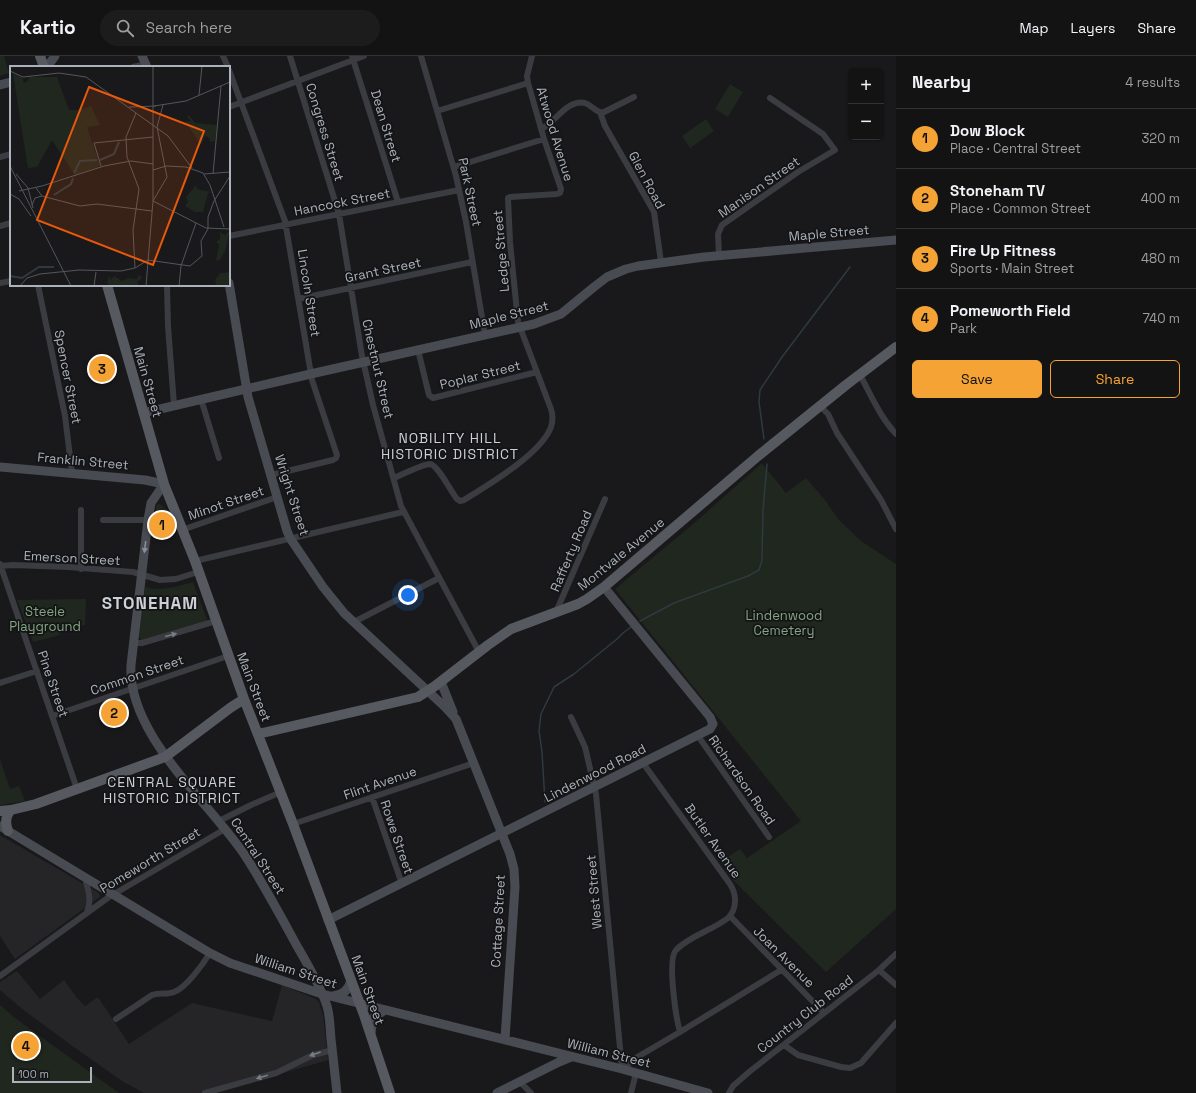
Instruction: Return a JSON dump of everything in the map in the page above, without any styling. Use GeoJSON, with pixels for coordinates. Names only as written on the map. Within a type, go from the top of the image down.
{"type":"FeatureCollection","features":[{"type":"Feature","properties":{"kind":"main road"},"geometry":{"type":"LineString","coordinates":[[40,56],[44,66]]}},
{"type":"Feature","properties":{"kind":"main road","name":"Main Street"},"geometry":{"type":"LineString","coordinates":[[107,286],[164,484],[195,561],[244,699],[281,792],[351,980],[390,1093]]}},
{"type":"Feature","properties":{"kind":"main road","name":"Montvale Avenue"},"geometry":{"type":"LineString","coordinates":[[258,734],[418,697],[428,692],[511,629],[584,601],[604,587],[758,456],[896,347]]}},
{"type":"Feature","properties":{"kind":"main road"},"geometry":{"type":"LineString","coordinates":[[0,811],[36,804],[165,757],[244,699]]}},
{"type":"Feature","properties":{"kind":"main road"},"geometry":{"type":"LineString","coordinates":[[4,828],[7,815],[11,810]]}},
{"type":"Feature","properties":{"kind":"street"},"geometry":{"type":"LineString","coordinates":[[48,66],[55,56]]}},
{"type":"Feature","properties":{"kind":"street"},"geometry":{"type":"LineString","coordinates":[[224,56],[228,66]]}},
{"type":"Feature","properties":{"kind":"street","name":"Congress Street"},"geometry":{"type":"LineString","coordinates":[[290,56],[339,214]]}},
{"type":"Feature","properties":{"kind":"street"},"geometry":{"type":"LineString","coordinates":[[230,107],[353,58],[364,56]]}},
{"type":"Feature","properties":{"kind":"street","name":"Park Street"},"geometry":{"type":"LineString","coordinates":[[421,56],[454,167],[485,335]]}},
{"type":"Feature","properties":{"kind":"street"},"geometry":{"type":"LineString","coordinates":[[528,83],[527,76],[532,56]]}},
{"type":"Feature","properties":{"kind":"street","name":"Dean Street"},"geometry":{"type":"LineString","coordinates":[[353,58],[398,202]]}},
{"type":"Feature","properties":{"kind":"street"},"geometry":{"type":"LineString","coordinates":[[135,66],[145,62]]}},
{"type":"Feature","properties":{"kind":"street","name":"Lincoln Street"},"geometry":{"type":"LineString","coordinates":[[230,73],[286,225],[310,374],[337,457],[332,461],[271,475]]}},
{"type":"Feature","properties":{"kind":"street"},"geometry":{"type":"LineString","coordinates":[[0,85],[10,82]]}},
{"type":"Feature","properties":{"kind":"street","name":"Atwood Avenue"},"geometry":{"type":"LineString","coordinates":[[437,111],[528,83],[544,138],[561,186],[561,192],[551,195],[509,198]]}},
{"type":"Feature","properties":{"kind":"street"},"geometry":{"type":"LineString","coordinates":[[542,129],[575,103],[586,104],[600,112],[634,97]]}},
{"type":"Feature","properties":{"kind":"street","name":"Manison Street"},"geometry":{"type":"LineString","coordinates":[[719,256],[718,234],[722,226],[798,172],[835,150],[823,134],[770,98]]}},
{"type":"Feature","properties":{"kind":"street","name":"Glen Road"},"geometry":{"type":"LineString","coordinates":[[600,112],[605,126],[654,212],[661,262]]}},
{"type":"Feature","properties":{"kind":"street"},"geometry":{"type":"LineString","coordinates":[[454,167],[544,138]]}},
{"type":"Feature","properties":{"kind":"street"},"geometry":{"type":"LineString","coordinates":[[0,157],[10,154]]}},
{"type":"Feature","properties":{"kind":"street","name":"Hancock Street"},"geometry":{"type":"LineString","coordinates":[[230,236],[459,190]]}},
{"type":"Feature","properties":{"kind":"street","name":"Ledge Street"},"geometry":{"type":"LineString","coordinates":[[394,478],[425,465],[432,465],[437,469],[457,499],[462,501],[522,461],[542,442],[550,431],[552,423],[551,409],[519,327],[510,242],[509,198]]}},
{"type":"Feature","properties":{"kind":"street","name":"Chestnut Street"},"geometry":{"type":"LineString","coordinates":[[339,214],[363,362],[373,405],[403,512],[479,652]]}},
{"type":"Feature","properties":{"kind":"street"},"geometry":{"type":"LineString","coordinates":[[0,226],[10,223]]}},
{"type":"Feature","properties":{"kind":"street","name":"Maple Street"},"geometry":{"type":"LineString","coordinates":[[143,413],[546,320],[561,314],[594,287],[612,275],[632,267],[661,262],[719,256],[896,240]]}},
{"type":"Feature","properties":{"kind":"street","name":"Grant Street"},"geometry":{"type":"LineString","coordinates":[[298,300],[472,262]]}},
{"type":"Feature","properties":{"kind":"street"},"geometry":{"type":"LineString","coordinates":[[0,283],[10,281]]}},
{"type":"Feature","properties":{"kind":"street","name":"Spencer Street"},"geometry":{"type":"LineString","coordinates":[[38,286],[65,416],[72,473]]}},
{"type":"Feature","properties":{"kind":"street"},"geometry":{"type":"LineString","coordinates":[[167,286],[174,405]]}},
{"type":"Feature","properties":{"kind":"street","name":"Wright Street"},"geometry":{"type":"LineString","coordinates":[[229,286],[246,389],[290,538],[339,607],[428,692]]}},
{"type":"Feature","properties":{"kind":"street","name":"Poplar Street"},"geometry":{"type":"LineString","coordinates":[[418,350],[429,394],[433,398],[537,372]]}},
{"type":"Feature","properties":{"kind":"street"},"geometry":{"type":"LineString","coordinates":[[860,375],[887,424],[896,434]]}},
{"type":"Feature","properties":{"kind":"street"},"geometry":{"type":"LineString","coordinates":[[201,399],[219,458]]}},
{"type":"Feature","properties":{"kind":"street"},"geometry":{"type":"LineString","coordinates":[[820,406],[828,414],[837,433],[881,500],[896,529]]}},
{"type":"Feature","properties":{"kind":"street","name":"Franklin Street"},"geometry":{"type":"LineString","coordinates":[[0,467],[146,480],[164,484]]}},
{"type":"Feature","properties":{"kind":"street","name":"Central Street"},"geometry":{"type":"LineString","coordinates":[[164,484],[151,503],[148,520],[130,671],[132,689],[142,715],[165,757],[219,821],[244,854],[326,995],[337,1093]]}},
{"type":"Feature","properties":{"kind":"street","name":"Minot Street"},"geometry":{"type":"LineString","coordinates":[[182,530],[277,497]]}},
{"type":"Feature","properties":{"kind":"street","name":"Rafferty Road"},"geometry":{"type":"LineString","coordinates":[[556,612],[605,499]]}},
{"type":"Feature","properties":{"kind":"street"},"geometry":{"type":"LineString","coordinates":[[81,510],[81,569]]}},
{"type":"Feature","properties":{"kind":"street"},"geometry":{"type":"LineString","coordinates":[[195,561],[403,512]]}},
{"type":"Feature","properties":{"kind":"street"},"geometry":{"type":"LineString","coordinates":[[103,520],[148,520]]}},
{"type":"Feature","properties":{"kind":"street","name":"Emerson Street"},"geometry":{"type":"LineString","coordinates":[[0,565],[133,572],[155,580],[170,580],[198,572]]}},
{"type":"Feature","properties":{"kind":"street","name":"Pine Street"},"geometry":{"type":"LineString","coordinates":[[0,565],[77,789]]}},
{"type":"Feature","properties":{"kind":"street"},"geometry":{"type":"LineString","coordinates":[[354,622],[439,578]]}},
{"type":"Feature","properties":{"kind":"street","name":"Lindenwood Road"},"geometry":{"type":"LineString","coordinates":[[328,920],[698,736],[711,728],[713,724],[711,718],[604,587]]}},
{"type":"Feature","properties":{"kind":"street"},"geometry":{"type":"LineString","coordinates":[[133,643],[142,643],[216,621]]}},
{"type":"Feature","properties":{"kind":"street","name":"Common Street"},"geometry":{"type":"LineString","coordinates":[[52,716],[228,656]]}},
{"type":"Feature","properties":{"kind":"street"},"geometry":{"type":"LineString","coordinates":[[0,683],[37,671]]}},
{"type":"Feature","properties":{"kind":"street","name":"Cottage Street"},"geometry":{"type":"LineString","coordinates":[[441,682],[513,863],[515,878],[505,1039]]}},
{"type":"Feature","properties":{"kind":"street","name":"Cottage Street"},"geometry":{"type":"LineString","coordinates":[[428,692],[456,719]]}},
{"type":"Feature","properties":{"kind":"street","name":"West Street"},"geometry":{"type":"LineString","coordinates":[[571,717],[585,747],[595,787],[622,1069]]}},
{"type":"Feature","properties":{"kind":"street","name":"Richardson Road"},"geometry":{"type":"LineString","coordinates":[[698,736],[769,837]]}},
{"type":"Feature","properties":{"kind":"street","name":"Flint Avenue"},"geometry":{"type":"LineString","coordinates":[[293,824],[474,763]]}},
{"type":"Feature","properties":{"kind":"street","name":"Butler Avenue"},"geometry":{"type":"LineString","coordinates":[[643,763],[734,891],[734,910],[730,916]]}},
{"type":"Feature","properties":{"kind":"street"},"geometry":{"type":"LineString","coordinates":[[219,821],[281,792]]}},
{"type":"Feature","properties":{"kind":"street","name":"Rowe Street"},"geometry":{"type":"LineString","coordinates":[[372,797],[402,884]]}},
{"type":"Feature","properties":{"kind":"street","name":"William Street"},"geometry":{"type":"LineString","coordinates":[[4,828],[210,953],[230,963],[326,995],[622,1069],[691,1091],[708,1093]]}},
{"type":"Feature","properties":{"kind":"street","name":"Pomeworth Street"},"geometry":{"type":"LineString","coordinates":[[0,976],[113,894],[225,829]]}},
{"type":"Feature","properties":{"kind":"street","name":"Pomeworth Street"},"geometry":{"type":"LineString","coordinates":[[85,878],[89,897],[89,907],[87,912]]}},
{"type":"Feature","properties":{"kind":"street"},"geometry":{"type":"LineString","coordinates":[[680,1032],[676,1016],[672,970],[673,954],[679,947],[730,916]]}},
{"type":"Feature","properties":{"kind":"street","name":"Joan Avenue"},"geometry":{"type":"LineString","coordinates":[[730,916],[824,1013]]}},
{"type":"Feature","properties":{"kind":"street"},"geometry":{"type":"LineString","coordinates":[[116,1019],[152,995],[171,993],[178,990],[198,970],[210,953]]}},
{"type":"Feature","properties":{"kind":"street","name":"Country Club Road"},"geometry":{"type":"LineString","coordinates":[[729,1093],[733,1086],[744,1076],[878,970],[896,954]]}},
{"type":"Feature","properties":{"kind":"street"},"geometry":{"type":"LineString","coordinates":[[622,1069],[638,1056],[781,970]]}},
{"type":"Feature","properties":{"kind":"street"},"geometry":{"type":"LineString","coordinates":[[878,970],[896,985]]}},
{"type":"Feature","properties":{"kind":"street"},"geometry":{"type":"LineString","coordinates":[[326,995],[336,996],[346,991],[351,980]]}},
{"type":"Feature","properties":{"kind":"street"},"geometry":{"type":"LineString","coordinates":[[370,1035],[373,1018],[385,1010]]}},
{"type":"Feature","properties":{"kind":"street"},"geometry":{"type":"LineString","coordinates":[[784,1045],[796,1054],[841,1067],[850,1068],[861,1063],[896,1023]]}},
{"type":"Feature","properties":{"kind":"street"},"geometry":{"type":"LineString","coordinates":[[205,1093],[276,1073],[313,1055],[333,1050]]}},
{"type":"Feature","properties":{"kind":"street"},"geometry":{"type":"LineString","coordinates":[[497,1093],[571,1057]]}},
{"type":"Feature","properties":{"kind":"street"},"geometry":{"type":"LineString","coordinates":[[631,1093],[636,1073]]}},
{"type":"Feature","properties":{"kind":"street"},"geometry":{"type":"LineString","coordinates":[[520,1082],[531,1093]]}},
{"type":"Feature","properties":{"kind":"shaded area"},"geometry":{"type":"Polygon","coordinates":[[[0,835],[99,893],[100,897],[15,959],[0,936],[0,835]]]}},
{"type":"Feature","properties":{"kind":"shaded area"},"geometry":{"type":"Polygon","coordinates":[[[17,971],[40,999],[64,980],[85,1006],[98,997],[129,1044],[192,1003],[272,1021],[282,985],[316,999],[319,1002],[323,1015],[328,1060],[215,1093],[144,1093],[122,1081],[71,1045],[21,1008],[0,990],[0,982],[17,971]]]}},
{"type":"Feature","properties":{"kind":"green space"},"geometry":{"type":"Polygon","coordinates":[[[0,56],[4,56],[9,73],[0,76],[0,56]]]}},
{"type":"Feature","properties":{"kind":"green space"},"geometry":{"type":"Polygon","coordinates":[[[730,84],[743,92],[728,117],[715,109],[730,84]]]}},
{"type":"Feature","properties":{"kind":"green space"},"geometry":{"type":"Polygon","coordinates":[[[706,119],[714,131],[690,148],[682,136],[706,119]]]}},
{"type":"Feature","properties":{"kind":"green space","name":"Lindenwood Cemetery"},"geometry":{"type":"Polygon","coordinates":[[[762,463],[786,493],[806,478],[825,500],[838,519],[861,541],[896,564],[896,909],[826,972],[733,880],[720,862],[740,849],[747,858],[801,821],[615,589],[692,525],[762,463]]]}},
{"type":"Feature","properties":{"kind":"green space"},"geometry":{"type":"Polygon","coordinates":[[[158,504],[162,505],[167,515],[155,516],[156,506],[158,504]]]}},
{"type":"Feature","properties":{"kind":"green space"},"geometry":{"type":"Polygon","coordinates":[[[193,582],[208,622],[141,641],[139,636],[145,587],[164,589],[193,582]]]}},
{"type":"Feature","properties":{"kind":"green space","name":"Steele Playground"},"geometry":{"type":"Polygon","coordinates":[[[86,599],[85,625],[62,627],[60,635],[33,642],[17,600],[86,599]]]}},
{"type":"Feature","properties":{"kind":"green space"},"geometry":{"type":"Polygon","coordinates":[[[0,759],[10,789],[19,786],[25,801],[0,805],[0,759]]]}},
{"type":"Feature","properties":{"kind":"green space"},"geometry":{"type":"Polygon","coordinates":[[[0,1005],[15,1018],[119,1093],[0,1093],[0,1005]]]}},
{"type":"Feature","properties":{"kind":"waterway"},"geometry":{"type":"LineString","coordinates":[[764,439],[759,402],[760,390],[782,357],[850,267]]}},
{"type":"Feature","properties":{"kind":"waterway"},"geometry":{"type":"LineString","coordinates":[[640,621],[674,603],[748,576],[759,570],[762,560],[763,510],[767,464]]}},
{"type":"Feature","properties":{"kind":"waterway"},"geometry":{"type":"LineString","coordinates":[[545,802],[542,752],[539,731],[541,714],[554,687],[574,674],[631,627]]}},
{"type":"Feature","properties":{"kind":"place","name":"Fire Up Fitness"},"geometry":{"type":"Point","coordinates":[102,369]}},
{"type":"Feature","properties":{"kind":"place","name":"Dow Block"},"geometry":{"type":"Point","coordinates":[162,525]}},
{"type":"Feature","properties":{"kind":"place","name":"Stoneham TV"},"geometry":{"type":"Point","coordinates":[114,713]}},
{"type":"Feature","properties":{"kind":"place","name":"Pomeworth Field"},"geometry":{"type":"Point","coordinates":[26,1046]}},
{"type":"Feature","properties":{"kind":"district","name":"NOBILITY HILL HISTORIC DISTRICT"},"geometry":{"type":"Point","coordinates":[450,446]}},
{"type":"Feature","properties":{"kind":"district","name":"STONEHAM"},"geometry":{"type":"Point","coordinates":[150,603]}},
{"type":"Feature","properties":{"kind":"district","name":"CENTRAL SQUARE HISTORIC DISTRICT"},"geometry":{"type":"Point","coordinates":[172,790]}}]}
